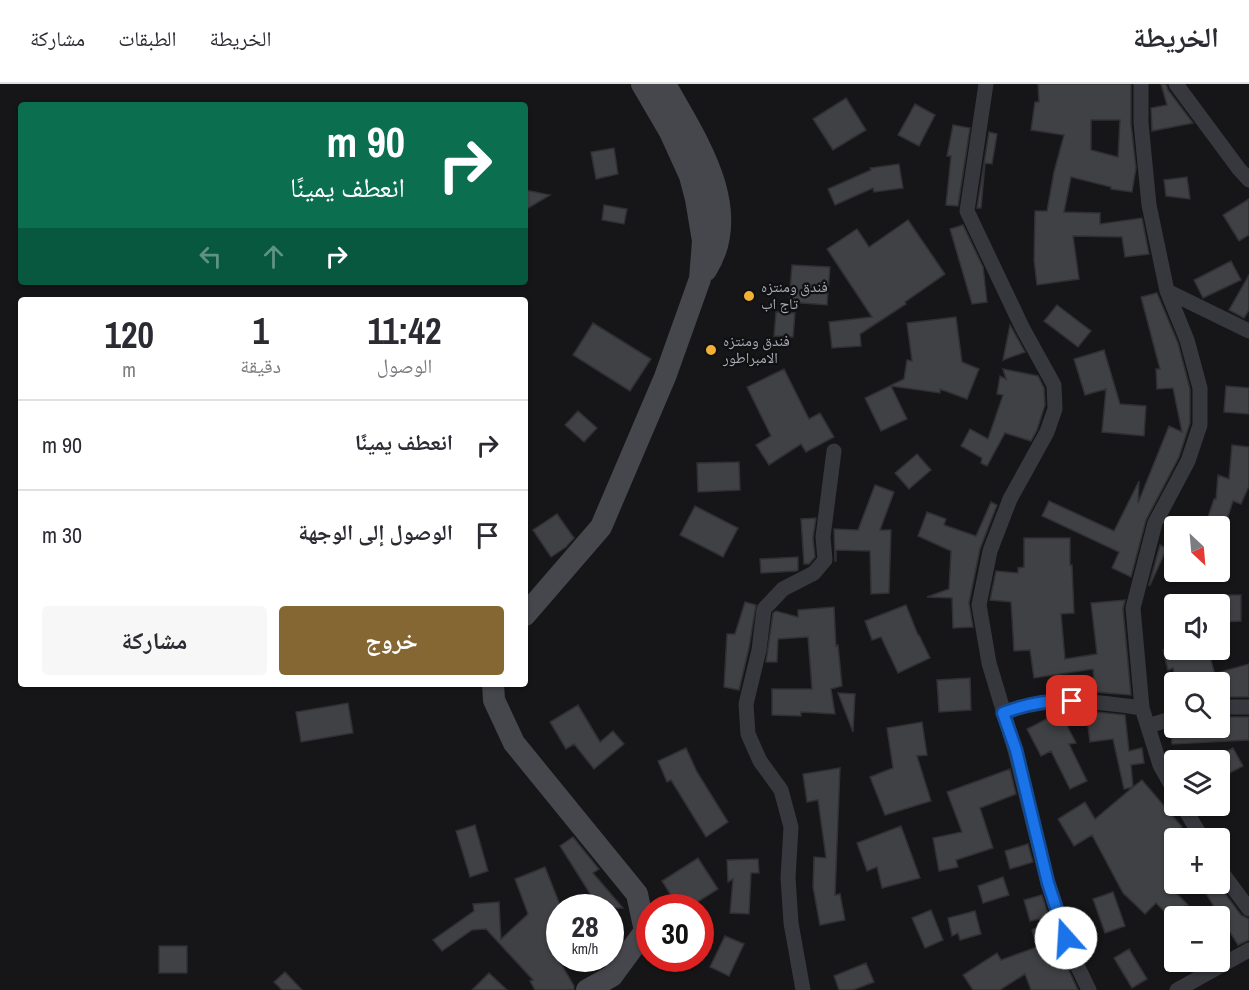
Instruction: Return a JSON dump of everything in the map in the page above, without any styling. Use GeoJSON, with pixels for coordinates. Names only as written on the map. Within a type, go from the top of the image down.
{"type":"FeatureCollection","features":[{"type":"Feature","properties":{"kind":"main road"},"geometry":{"type":"LineString","coordinates":[[528,612],[601,527],[665,377],[700,279],[703,242],[690,176],[670,132],[642,84]]}},
{"type":"Feature","properties":{"kind":"main road"},"geometry":{"type":"LineString","coordinates":[[665,84],[697,141],[712,179],[720,210],[718,247],[700,279]]}},
{"type":"Feature","properties":{"kind":"main road"},"geometry":{"type":"LineString","coordinates":[[493,687],[495,700],[514,743],[638,894],[645,932],[612,976],[587,990]]}},
{"type":"Feature","properties":{"kind":"street"},"geometry":{"type":"LineString","coordinates":[[986,84],[968,211],[1022,327],[1054,385],[1055,409],[1047,432],[1010,499],[990,551],[979,605],[988,663],[1016,750],[1048,883],[1073,957],[1089,990]]}},
{"type":"Feature","properties":{"kind":"street"},"geometry":{"type":"LineString","coordinates":[[1141,84],[1141,123],[1149,205],[1167,291],[1187,340],[1200,388],[1200,425],[1188,461],[1155,523],[1133,608],[1142,708],[1164,772]]}},
{"type":"Feature","properties":{"kind":"street"},"geometry":{"type":"LineString","coordinates":[[1176,84],[1249,180]]}},
{"type":"Feature","properties":{"kind":"street"},"geometry":{"type":"LineString","coordinates":[[1167,291],[1249,331]]}},
{"type":"Feature","properties":{"kind":"street"},"geometry":{"type":"LineString","coordinates":[[803,990],[791,923],[788,878],[791,827],[781,790],[760,761],[748,734],[746,704],[759,650],[764,609],[783,589],[814,573],[825,560],[823,537],[834,451]]}},
{"type":"Feature","properties":{"kind":"street"},"geometry":{"type":"LineString","coordinates":[[1003,713],[1024,705],[1053,700],[1091,701],[1142,708]]}},
{"type":"Feature","properties":{"kind":"street"},"geometry":{"type":"LineString","coordinates":[[1230,707],[1249,707]]}},
{"type":"Feature","properties":{"kind":"street"},"geometry":{"type":"LineString","coordinates":[[1148,726],[1164,721]]}},
{"type":"Feature","properties":{"kind":"street"},"geometry":{"type":"LineString","coordinates":[[1230,883],[1249,909]]}},
{"type":"Feature","properties":{"kind":"street"},"geometry":{"type":"LineString","coordinates":[[1178,990],[1249,950]]}},
{"type":"Feature","properties":{"kind":"building"},"geometry":{"type":"Polygon","coordinates":[[[1038,84],[1131,84],[1131,124],[1136,168],[1132,192],[1111,189],[1111,187],[1071,177],[1064,212],[1100,213],[1100,224],[1142,218],[1149,254],[1125,257],[1122,237],[1073,236],[1079,279],[1037,285],[1034,260],[1035,211],[1047,211],[1064,135],[1031,130],[1035,102],[1039,102],[1038,84]],[[1091,120],[1091,150],[1118,157],[1120,120],[1091,120]]]}},
{"type":"Feature","properties":{"kind":"building"},"geometry":{"type":"Polygon","coordinates":[[[1161,84],[1166,84],[1193,123],[1152,131],[1151,108],[1167,105],[1161,84]]]}},
{"type":"Feature","properties":{"kind":"building"},"geometry":{"type":"Polygon","coordinates":[[[846,98],[866,130],[833,150],[813,119],[846,98]]]}},
{"type":"Feature","properties":{"kind":"building"},"geometry":{"type":"Polygon","coordinates":[[[915,104],[935,115],[919,146],[898,135],[915,104]]]}},
{"type":"Feature","properties":{"kind":"building"},"geometry":{"type":"Polygon","coordinates":[[[953,125],[970,128],[958,206],[946,205],[951,156],[947,156],[953,125]]]}},
{"type":"Feature","properties":{"kind":"building"},"geometry":{"type":"Polygon","coordinates":[[[989,132],[997,134],[992,164],[985,163],[981,208],[977,208],[989,132]]]}},
{"type":"Feature","properties":{"kind":"building"},"geometry":{"type":"Polygon","coordinates":[[[614,148],[618,174],[596,179],[591,152],[614,148]]]}},
{"type":"Feature","properties":{"kind":"building"},"geometry":{"type":"Polygon","coordinates":[[[899,164],[903,188],[874,192],[873,188],[835,205],[828,189],[871,170],[870,168],[899,164]]]}},
{"type":"Feature","properties":{"kind":"building"},"geometry":{"type":"Polygon","coordinates":[[[1187,177],[1190,199],[1166,196],[1164,180],[1187,177]]]}},
{"type":"Feature","properties":{"kind":"building"},"geometry":{"type":"Polygon","coordinates":[[[528,191],[550,195],[528,208],[528,191]]]}},
{"type":"Feature","properties":{"kind":"building"},"geometry":{"type":"Polygon","coordinates":[[[1249,199],[1249,235],[1239,241],[1223,215],[1249,199]]]}},
{"type":"Feature","properties":{"kind":"building"},"geometry":{"type":"Polygon","coordinates":[[[604,205],[627,209],[624,224],[602,220],[604,205]]]}},
{"type":"Feature","properties":{"kind":"building"},"geometry":{"type":"Polygon","coordinates":[[[908,220],[945,274],[905,302],[906,304],[860,334],[861,346],[832,348],[829,322],[872,317],[827,249],[857,229],[869,247],[908,220]]]}},
{"type":"Feature","properties":{"kind":"building"},"geometry":{"type":"Polygon","coordinates":[[[963,225],[983,267],[987,302],[972,304],[950,229],[963,225]]]}},
{"type":"Feature","properties":{"kind":"building"},"geometry":{"type":"Polygon","coordinates":[[[1231,261],[1241,280],[1203,298],[1194,280],[1231,261]]]}},
{"type":"Feature","properties":{"kind":"building"},"geometry":{"type":"Polygon","coordinates":[[[792,265],[830,267],[827,305],[789,302],[792,265]]]}},
{"type":"Feature","properties":{"kind":"building"},"geometry":{"type":"Polygon","coordinates":[[[1249,275],[1249,310],[1244,318],[1229,310],[1249,275]]]}},
{"type":"Feature","properties":{"kind":"building"},"geometry":{"type":"Polygon","coordinates":[[[1157,293],[1178,343],[1190,389],[1190,423],[1179,457],[1146,520],[1131,577],[1112,568],[1119,552],[1042,516],[1049,501],[1114,531],[1139,481],[1138,503],[1169,426],[1182,432],[1173,388],[1157,389],[1156,369],[1160,369],[1141,297],[1157,293]]]}},
{"type":"Feature","properties":{"kind":"building"},"geometry":{"type":"Polygon","coordinates":[[[1057,305],[1091,331],[1078,347],[1044,321],[1057,305]]]}},
{"type":"Feature","properties":{"kind":"building"},"geometry":{"type":"Polygon","coordinates":[[[776,312],[795,313],[793,337],[774,336],[776,312]]]}},
{"type":"Feature","properties":{"kind":"building"},"geometry":{"type":"Polygon","coordinates":[[[956,317],[962,362],[979,369],[967,399],[940,389],[940,393],[891,386],[907,419],[881,431],[865,398],[904,379],[907,360],[912,361],[907,323],[956,317]]]}},
{"type":"Feature","properties":{"kind":"building"},"geometry":{"type":"Polygon","coordinates":[[[593,323],[651,359],[630,391],[573,355],[593,323]]]}},
{"type":"Feature","properties":{"kind":"building"},"geometry":{"type":"Polygon","coordinates":[[[1010,325],[1025,352],[1003,360],[1010,325]]]}},
{"type":"Feature","properties":{"kind":"building"},"geometry":{"type":"Polygon","coordinates":[[[1104,350],[1120,404],[1146,406],[1144,436],[1102,432],[1106,389],[1085,395],[1074,359],[1104,350]]]}},
{"type":"Feature","properties":{"kind":"building"},"geometry":{"type":"Polygon","coordinates":[[[784,369],[809,419],[820,413],[834,437],[806,452],[801,444],[769,465],[756,445],[771,436],[747,387],[784,369]]]}},
{"type":"Feature","properties":{"kind":"building"},"geometry":{"type":"Polygon","coordinates":[[[1003,369],[1038,376],[1044,388],[1045,405],[1031,441],[1005,433],[987,466],[981,463],[982,458],[961,446],[970,429],[988,439],[1003,395],[997,394],[1000,376],[1006,379],[1003,369]]]}},
{"type":"Feature","properties":{"kind":"building"},"geometry":{"type":"Polygon","coordinates":[[[1226,386],[1249,388],[1249,414],[1224,412],[1226,386]]]}},
{"type":"Feature","properties":{"kind":"building"},"geometry":{"type":"Polygon","coordinates":[[[578,411],[597,428],[584,442],[565,425],[578,411]]]}},
{"type":"Feature","properties":{"kind":"building"},"geometry":{"type":"Polygon","coordinates":[[[1232,445],[1249,447],[1249,486],[1241,504],[1233,501],[1228,516],[1208,516],[1214,499],[1216,499],[1218,475],[1229,479],[1232,445]]]}},
{"type":"Feature","properties":{"kind":"building"},"geometry":{"type":"Polygon","coordinates":[[[917,454],[931,470],[909,489],[895,473],[917,454]]]}},
{"type":"Feature","properties":{"kind":"building"},"geometry":{"type":"Polygon","coordinates":[[[739,462],[740,490],[698,492],[697,463],[739,462]]]}},
{"type":"Feature","properties":{"kind":"building"},"geometry":{"type":"Polygon","coordinates":[[[875,485],[894,492],[880,530],[891,530],[889,593],[871,594],[870,551],[836,550],[835,561],[834,529],[858,530],[875,485]]]}},
{"type":"Feature","properties":{"kind":"building"},"geometry":{"type":"Polygon","coordinates":[[[991,502],[997,505],[980,549],[969,603],[973,627],[953,628],[952,598],[927,597],[949,589],[951,551],[918,536],[927,512],[946,519],[944,525],[976,536],[991,502]]]}},
{"type":"Feature","properties":{"kind":"building"},"geometry":{"type":"Polygon","coordinates":[[[695,506],[738,528],[723,557],[680,535],[695,506]]]}},
{"type":"Feature","properties":{"kind":"building"},"geometry":{"type":"Polygon","coordinates":[[[557,514],[574,538],[566,547],[551,557],[533,530],[557,514]]]}},
{"type":"Feature","properties":{"kind":"building"},"geometry":{"type":"Polygon","coordinates":[[[816,518],[813,538],[815,557],[809,564],[804,564],[801,519],[816,518]]]}},
{"type":"Feature","properties":{"kind":"building"},"geometry":{"type":"Polygon","coordinates":[[[1024,538],[1070,538],[1074,613],[1061,614],[1065,659],[1097,654],[1091,603],[1125,600],[1123,609],[1131,695],[1095,692],[1093,669],[1034,678],[1030,650],[1014,651],[1011,602],[990,600],[996,571],[1018,573],[1018,568],[1024,567],[1024,538]]]}},
{"type":"Feature","properties":{"kind":"building"},"geometry":{"type":"Polygon","coordinates":[[[1160,545],[1164,547],[1164,555],[1149,585],[1160,545]]]}},
{"type":"Feature","properties":{"kind":"building"},"geometry":{"type":"Polygon","coordinates":[[[798,557],[798,570],[796,571],[761,573],[760,559],[798,557]]]}},
{"type":"Feature","properties":{"kind":"building"},"geometry":{"type":"Polygon","coordinates":[[[1230,595],[1241,595],[1241,621],[1230,622],[1230,595]]]}},
{"type":"Feature","properties":{"kind":"building"},"geometry":{"type":"Polygon","coordinates":[[[745,602],[756,605],[739,690],[724,687],[727,634],[735,634],[745,602]]]}},
{"type":"Feature","properties":{"kind":"building"},"geometry":{"type":"Polygon","coordinates":[[[906,605],[930,658],[898,673],[881,637],[872,640],[865,621],[906,605]]]}},
{"type":"Feature","properties":{"kind":"building"},"geometry":{"type":"Polygon","coordinates":[[[834,607],[836,646],[838,645],[842,686],[831,689],[835,714],[801,712],[801,716],[772,715],[772,689],[812,689],[808,637],[778,639],[777,662],[766,662],[773,613],[776,611],[798,617],[798,610],[834,607]]]}},
{"type":"Feature","properties":{"kind":"building"},"geometry":{"type":"Polygon","coordinates":[[[1166,660],[1211,660],[1214,672],[1174,672],[1173,668],[1168,670],[1166,660]]]}},
{"type":"Feature","properties":{"kind":"building"},"geometry":{"type":"Polygon","coordinates":[[[1249,664],[1249,697],[1230,697],[1230,672],[1220,672],[1249,664]]]}},
{"type":"Feature","properties":{"kind":"building"},"geometry":{"type":"Polygon","coordinates":[[[970,678],[971,710],[939,712],[937,680],[970,678]]]}},
{"type":"Feature","properties":{"kind":"building"},"geometry":{"type":"Polygon","coordinates":[[[838,693],[855,694],[853,732],[838,693]]]}},
{"type":"Feature","properties":{"kind":"building"},"geometry":{"type":"Polygon","coordinates":[[[348,703],[353,733],[301,742],[296,712],[348,703]]]}},
{"type":"Feature","properties":{"kind":"building"},"geometry":{"type":"Polygon","coordinates":[[[578,705],[600,742],[613,731],[624,744],[594,769],[574,744],[566,749],[550,722],[578,705]]]}},
{"type":"Feature","properties":{"kind":"building"},"geometry":{"type":"Polygon","coordinates":[[[1086,711],[1125,715],[1129,751],[1142,748],[1144,763],[1131,765],[1133,787],[1124,789],[1113,739],[1090,742],[1086,711]]]}},
{"type":"Feature","properties":{"kind":"building"},"geometry":{"type":"Polygon","coordinates":[[[1060,712],[1076,743],[1069,744],[1087,781],[1070,789],[1051,751],[1041,756],[1027,729],[1060,712]]]}},
{"type":"Feature","properties":{"kind":"building"},"geometry":{"type":"Polygon","coordinates":[[[1230,717],[1249,717],[1249,740],[1172,744],[1172,738],[1230,738],[1230,717]]]}},
{"type":"Feature","properties":{"kind":"building"},"geometry":{"type":"Polygon","coordinates":[[[922,722],[927,755],[917,756],[931,801],[885,815],[870,777],[893,768],[887,728],[922,722]]]}},
{"type":"Feature","properties":{"kind":"building"},"geometry":{"type":"Polygon","coordinates":[[[686,748],[697,772],[728,822],[706,837],[671,780],[667,782],[658,761],[686,748]]]}},
{"type":"Feature","properties":{"kind":"building"},"geometry":{"type":"Polygon","coordinates":[[[1233,748],[1243,766],[1230,773],[1230,750],[1233,748]]]}},
{"type":"Feature","properties":{"kind":"building"},"geometry":{"type":"Polygon","coordinates":[[[840,768],[835,895],[840,894],[845,920],[820,925],[813,887],[814,857],[826,858],[818,800],[807,802],[803,774],[840,768]]]}},
{"type":"Feature","properties":{"kind":"building"},"geometry":{"type":"Polygon","coordinates":[[[1010,769],[1016,794],[980,808],[993,848],[956,860],[958,867],[939,871],[933,838],[962,832],[947,792],[1010,769]]]}},
{"type":"Feature","properties":{"kind":"building"},"geometry":{"type":"Polygon","coordinates":[[[1142,780],[1164,806],[1164,816],[1173,816],[1182,827],[1164,828],[1164,894],[1177,894],[1188,905],[1164,906],[1164,911],[1156,903],[1145,914],[1123,893],[1092,835],[1074,846],[1058,819],[1085,802],[1095,819],[1142,780]]]}},
{"type":"Feature","properties":{"kind":"building"},"geometry":{"type":"Polygon","coordinates":[[[475,825],[488,871],[470,877],[456,831],[475,825]]]}},
{"type":"Feature","properties":{"kind":"building"},"geometry":{"type":"Polygon","coordinates":[[[901,826],[920,878],[882,888],[877,867],[867,871],[857,843],[901,826]]]}},
{"type":"Feature","properties":{"kind":"building"},"geometry":{"type":"Polygon","coordinates":[[[573,837],[599,869],[593,873],[611,894],[590,894],[560,846],[573,837]]]}},
{"type":"Feature","properties":{"kind":"building"},"geometry":{"type":"Polygon","coordinates":[[[1028,844],[1033,862],[1010,869],[1005,851],[1028,844]]]}},
{"type":"Feature","properties":{"kind":"building"},"geometry":{"type":"Polygon","coordinates":[[[698,858],[718,889],[710,894],[670,894],[662,881],[698,858]]]}},
{"type":"Feature","properties":{"kind":"building"},"geometry":{"type":"Polygon","coordinates":[[[758,859],[759,873],[751,873],[749,914],[730,913],[733,879],[728,882],[727,860],[758,859]]]}},
{"type":"Feature","properties":{"kind":"building"},"geometry":{"type":"Polygon","coordinates":[[[545,867],[556,894],[546,894],[546,972],[566,972],[574,990],[535,990],[530,981],[533,980],[486,929],[472,930],[442,951],[433,940],[474,911],[473,904],[499,902],[501,939],[528,914],[515,879],[545,867]]]}},
{"type":"Feature","properties":{"kind":"building"},"geometry":{"type":"Polygon","coordinates":[[[1003,877],[1009,895],[983,903],[978,886],[1003,877]]]}},
{"type":"Feature","properties":{"kind":"building"},"geometry":{"type":"Polygon","coordinates":[[[1113,892],[1125,926],[1105,933],[1093,899],[1113,892]]]}},
{"type":"Feature","properties":{"kind":"building"},"geometry":{"type":"Polygon","coordinates":[[[1206,894],[1225,894],[1241,915],[1249,919],[1249,940],[1238,945],[1230,932],[1230,906],[1214,906],[1206,894]]]}},
{"type":"Feature","properties":{"kind":"building"},"geometry":{"type":"Polygon","coordinates":[[[1042,895],[1049,917],[1030,921],[1024,900],[1042,895]]]}},
{"type":"Feature","properties":{"kind":"building"},"geometry":{"type":"Polygon","coordinates":[[[931,910],[943,940],[925,948],[912,918],[931,910]]]}},
{"type":"Feature","properties":{"kind":"building"},"geometry":{"type":"Polygon","coordinates":[[[975,911],[981,934],[960,940],[958,933],[952,936],[948,918],[975,911]]]}},
{"type":"Feature","properties":{"kind":"building"},"geometry":{"type":"Polygon","coordinates":[[[1050,919],[1064,960],[1078,990],[1031,990],[1025,974],[1000,990],[973,990],[963,975],[997,953],[1001,960],[1037,947],[1032,930],[1050,919]]]}},
{"type":"Feature","properties":{"kind":"building"},"geometry":{"type":"Polygon","coordinates":[[[725,936],[744,944],[729,976],[714,969],[714,959],[725,936]]]}},
{"type":"Feature","properties":{"kind":"building"},"geometry":{"type":"Polygon","coordinates":[[[159,946],[187,946],[187,973],[159,973],[159,946]]]}},
{"type":"Feature","properties":{"kind":"building"},"geometry":{"type":"Polygon","coordinates":[[[1129,949],[1147,979],[1132,988],[1114,958],[1129,949]]]}},
{"type":"Feature","properties":{"kind":"building"},"geometry":{"type":"Polygon","coordinates":[[[866,963],[874,982],[853,990],[839,990],[834,976],[866,963]]]}},
{"type":"Feature","properties":{"kind":"building"},"geometry":{"type":"Polygon","coordinates":[[[285,972],[302,990],[282,990],[274,982],[285,972]]]}},
{"type":"Feature","properties":{"kind":"building"},"geometry":{"type":"Polygon","coordinates":[[[489,973],[507,990],[472,990],[489,973]]]}},
{"type":"Feature","properties":{"kind":"place","name":"فندق ومنتزه تاج اب"},"geometry":{"type":"Point","coordinates":[749,296]}},
{"type":"Feature","properties":{"kind":"place","name":"فندق ومنتزه الامبراطور"},"geometry":{"type":"Point","coordinates":[711,350]}},
{"type":"Feature","properties":{"kind":"route"},"geometry":{"type":"LineString","coordinates":[[1066,938],[1048,883],[1016,750],[1003,713],[1024,705],[1053,700],[1072,701]]}}]}
